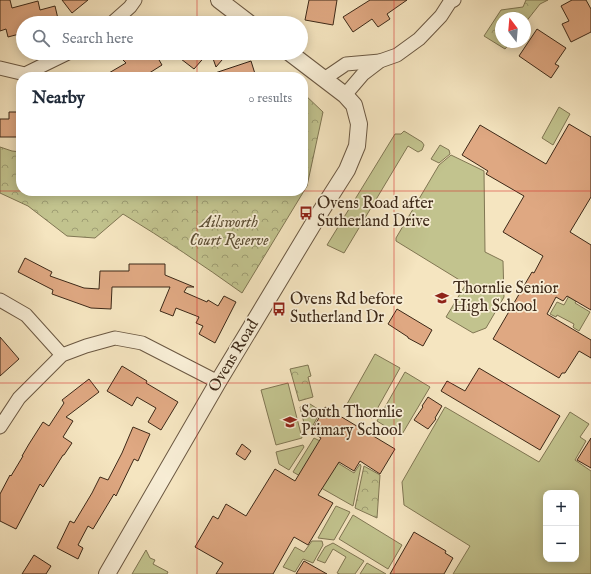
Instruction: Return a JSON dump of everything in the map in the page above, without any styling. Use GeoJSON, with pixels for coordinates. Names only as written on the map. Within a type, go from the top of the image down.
{"type":"FeatureCollection","features":[{"type":"Feature","properties":{"kind":"street"},"geometry":{"type":"LineString","coordinates":[[120,16],[135,0]]}},
{"type":"Feature","properties":{"kind":"street"},"geometry":{"type":"LineString","coordinates":[[218,0],[240,16]]}},
{"type":"Feature","properties":{"kind":"street"},"geometry":{"type":"LineString","coordinates":[[324,79],[346,64],[380,61],[397,55],[419,39],[441,16],[450,2],[454,0]]}},
{"type":"Feature","properties":{"kind":"street"},"geometry":{"type":"LineString","coordinates":[[30,72],[54,60]]}},
{"type":"Feature","properties":{"kind":"street","name":"Ovens Road"},"geometry":{"type":"LineString","coordinates":[[107,574],[218,382],[347,170],[356,146],[359,124],[354,105],[345,95],[299,60]]}},
{"type":"Feature","properties":{"kind":"street"},"geometry":{"type":"LineString","coordinates":[[345,95],[363,74],[380,61]]}},
{"type":"Feature","properties":{"kind":"street"},"geometry":{"type":"LineString","coordinates":[[0,68],[17,72]]}},
{"type":"Feature","properties":{"kind":"street"},"geometry":{"type":"LineString","coordinates":[[0,300],[26,315],[62,355]]}},
{"type":"Feature","properties":{"kind":"street"},"geometry":{"type":"LineString","coordinates":[[0,427],[19,398],[62,355],[86,346],[115,338],[142,343],[218,382]]}},
{"type":"Feature","properties":{"kind":"green space"},"geometry":{"type":"Polygon","coordinates":[[[526,0],[548,0],[540,4],[531,15],[531,12],[500,12],[501,10],[523,7],[526,0]]]}},
{"type":"Feature","properties":{"kind":"green space"},"geometry":{"type":"Polygon","coordinates":[[[495,19],[495,43],[484,36],[495,19]]]}},
{"type":"Feature","properties":{"kind":"green space","name":"Ailsworth Court Reserve"},"geometry":{"type":"Polygon","coordinates":[[[308,98],[323,112],[308,181],[308,98]]]}},
{"type":"Feature","properties":{"kind":"green space"},"geometry":{"type":"Polygon","coordinates":[[[559,107],[570,114],[553,145],[542,138],[559,107]]]}},
{"type":"Feature","properties":{"kind":"green space"},"geometry":{"type":"Polygon","coordinates":[[[404,131],[422,142],[424,145],[422,150],[418,152],[408,146],[344,253],[327,245],[395,134],[401,134],[404,131]]]}},
{"type":"Feature","properties":{"kind":"green space"},"geometry":{"type":"Polygon","coordinates":[[[440,145],[449,150],[450,154],[439,163],[431,159],[440,145]]]}},
{"type":"Feature","properties":{"kind":"green space","name":"Ailsworth Court Reserve"},"geometry":{"type":"Polygon","coordinates":[[[0,147],[16,151],[16,196],[301,196],[242,293],[183,252],[123,214],[95,238],[67,236],[28,206],[0,193],[0,147]]]}},
{"type":"Feature","properties":{"kind":"green space"},"geometry":{"type":"Polygon","coordinates":[[[451,155],[484,171],[485,252],[503,261],[504,297],[486,328],[473,333],[446,317],[466,284],[396,241],[396,238],[439,165],[451,155]]]}},
{"type":"Feature","properties":{"kind":"green space"},"geometry":{"type":"Polygon","coordinates":[[[571,292],[579,296],[575,303],[590,312],[579,331],[573,327],[574,324],[557,315],[556,317],[550,314],[557,302],[564,305],[571,292]]]}},
{"type":"Feature","properties":{"kind":"green space"},"geometry":{"type":"Polygon","coordinates":[[[375,354],[400,368],[372,418],[347,404],[375,354]]]}},
{"type":"Feature","properties":{"kind":"green space"},"geometry":{"type":"Polygon","coordinates":[[[308,365],[311,376],[308,377],[313,397],[299,401],[290,369],[308,365]]]}},
{"type":"Feature","properties":{"kind":"green space"},"geometry":{"type":"Polygon","coordinates":[[[405,372],[430,387],[401,436],[377,421],[405,372]]]}},
{"type":"Feature","properties":{"kind":"green space"},"geometry":{"type":"Polygon","coordinates":[[[288,383],[302,438],[276,445],[261,390],[288,383]]]}},
{"type":"Feature","properties":{"kind":"green space"},"geometry":{"type":"Polygon","coordinates":[[[310,404],[321,411],[312,427],[304,423],[300,407],[310,404]]]}},
{"type":"Feature","properties":{"kind":"green space"},"geometry":{"type":"Polygon","coordinates":[[[445,407],[539,462],[570,412],[589,424],[580,437],[586,441],[575,460],[591,471],[591,574],[453,574],[470,546],[404,505],[402,482],[445,407]]]}},
{"type":"Feature","properties":{"kind":"green space"},"geometry":{"type":"Polygon","coordinates":[[[314,438],[330,446],[325,455],[354,473],[360,464],[361,466],[353,506],[293,472],[314,438]]]}},
{"type":"Feature","properties":{"kind":"green space"},"geometry":{"type":"Polygon","coordinates":[[[303,445],[304,447],[289,470],[279,464],[276,452],[303,445]]]}},
{"type":"Feature","properties":{"kind":"green space"},"geometry":{"type":"Polygon","coordinates":[[[364,466],[380,475],[377,518],[355,508],[364,466]]]}},
{"type":"Feature","properties":{"kind":"green space"},"geometry":{"type":"Polygon","coordinates":[[[336,506],[350,512],[334,540],[318,538],[336,506]]]}},
{"type":"Feature","properties":{"kind":"green space"},"geometry":{"type":"Polygon","coordinates":[[[353,515],[402,545],[388,569],[339,539],[353,515]]]}},
{"type":"Feature","properties":{"kind":"green space"},"geometry":{"type":"Polygon","coordinates":[[[312,541],[322,541],[323,545],[313,563],[303,559],[295,572],[283,567],[295,547],[304,552],[312,541]]]}},
{"type":"Feature","properties":{"kind":"green space"},"geometry":{"type":"Polygon","coordinates":[[[333,543],[364,561],[355,574],[337,573],[346,557],[333,549],[325,563],[317,560],[325,547],[333,543]]]}},
{"type":"Feature","properties":{"kind":"green space"},"geometry":{"type":"Polygon","coordinates":[[[146,550],[150,558],[155,560],[153,564],[168,572],[167,574],[132,574],[146,550]]]}},
{"type":"Feature","properties":{"kind":"green space"},"geometry":{"type":"Polygon","coordinates":[[[367,563],[386,574],[360,574],[367,563]]]}},
{"type":"Feature","properties":{"kind":"building"},"geometry":{"type":"Polygon","coordinates":[[[0,0],[10,0],[12,8],[38,1],[40,10],[55,6],[57,16],[16,16],[16,35],[8,37],[6,29],[0,31],[0,0]]]}},
{"type":"Feature","properties":{"kind":"building"},"geometry":{"type":"Polygon","coordinates":[[[62,0],[88,0],[72,13],[62,0]]]}},
{"type":"Feature","properties":{"kind":"building"},"geometry":{"type":"Polygon","coordinates":[[[309,0],[337,0],[333,25],[308,21],[308,16],[306,16],[309,0]]]}},
{"type":"Feature","properties":{"kind":"building"},"geometry":{"type":"Polygon","coordinates":[[[370,0],[407,0],[387,14],[390,19],[378,27],[372,19],[353,32],[343,17],[370,0]]]}},
{"type":"Feature","properties":{"kind":"building"},"geometry":{"type":"Polygon","coordinates":[[[572,0],[586,0],[591,9],[591,32],[571,42],[562,24],[569,21],[561,6],[572,0]]]}},
{"type":"Feature","properties":{"kind":"building"},"geometry":{"type":"Polygon","coordinates":[[[537,29],[566,48],[555,64],[559,66],[551,78],[519,56],[524,48],[531,48],[531,38],[537,29]]]}},
{"type":"Feature","properties":{"kind":"building"},"geometry":{"type":"Polygon","coordinates":[[[123,60],[159,60],[162,65],[151,72],[111,72],[126,63],[123,60]]]}},
{"type":"Feature","properties":{"kind":"building"},"geometry":{"type":"Polygon","coordinates":[[[182,60],[202,60],[194,69],[182,60]]]}},
{"type":"Feature","properties":{"kind":"building"},"geometry":{"type":"Polygon","coordinates":[[[214,60],[222,60],[216,67],[214,60]]]}},
{"type":"Feature","properties":{"kind":"building"},"geometry":{"type":"Polygon","coordinates":[[[251,61],[254,72],[218,72],[251,61]]]}},
{"type":"Feature","properties":{"kind":"building"},"geometry":{"type":"Polygon","coordinates":[[[9,112],[16,112],[16,137],[0,137],[0,119],[9,119],[9,112]]]}},
{"type":"Feature","properties":{"kind":"building"},"geometry":{"type":"Polygon","coordinates":[[[569,124],[591,137],[591,197],[570,232],[591,245],[591,310],[567,296],[563,301],[556,297],[547,314],[591,340],[591,358],[579,351],[565,373],[562,373],[559,378],[493,339],[543,256],[503,232],[524,196],[486,174],[488,171],[462,155],[480,125],[546,164],[569,124]]]}},
{"type":"Feature","properties":{"kind":"building"},"geometry":{"type":"Polygon","coordinates":[[[25,258],[52,272],[50,276],[84,288],[99,289],[100,271],[129,271],[129,264],[165,264],[165,275],[194,287],[187,287],[184,292],[207,302],[208,300],[218,306],[224,296],[236,302],[215,343],[199,334],[203,326],[196,323],[199,317],[176,308],[173,316],[160,311],[170,287],[112,287],[111,309],[91,308],[52,294],[53,290],[18,272],[25,258]]]}},
{"type":"Feature","properties":{"kind":"building"},"geometry":{"type":"Polygon","coordinates":[[[397,309],[432,330],[423,346],[408,338],[388,324],[397,309]]]}},
{"type":"Feature","properties":{"kind":"building"},"geometry":{"type":"Polygon","coordinates":[[[0,337],[19,359],[0,376],[0,337]]]}},
{"type":"Feature","properties":{"kind":"building"},"geometry":{"type":"Polygon","coordinates":[[[122,366],[147,381],[146,383],[178,402],[161,430],[148,422],[156,408],[137,397],[132,406],[107,391],[122,366]]]}},
{"type":"Feature","properties":{"kind":"building"},"geometry":{"type":"Polygon","coordinates":[[[479,368],[560,416],[540,450],[441,391],[447,381],[465,391],[479,368]]]}},
{"type":"Feature","properties":{"kind":"building"},"geometry":{"type":"Polygon","coordinates":[[[89,379],[99,392],[66,417],[73,421],[63,437],[72,443],[43,487],[40,484],[16,529],[0,521],[0,494],[29,444],[43,422],[49,426],[64,403],[62,400],[89,379]]]}},
{"type":"Feature","properties":{"kind":"building"},"geometry":{"type":"Polygon","coordinates":[[[428,397],[442,406],[435,418],[436,419],[428,429],[414,420],[428,397]]]}},
{"type":"Feature","properties":{"kind":"building"},"geometry":{"type":"Polygon","coordinates":[[[325,407],[395,449],[380,474],[360,461],[354,471],[339,462],[318,495],[333,503],[308,545],[294,537],[273,574],[216,574],[223,563],[195,547],[213,516],[218,519],[226,504],[246,516],[275,469],[295,481],[321,438],[311,432],[325,407]]]}},
{"type":"Feature","properties":{"kind":"building"},"geometry":{"type":"Polygon","coordinates":[[[133,427],[150,434],[138,461],[134,459],[116,496],[114,494],[93,529],[88,526],[78,545],[83,548],[78,559],[57,548],[70,521],[74,523],[100,477],[108,480],[133,427]]]}},
{"type":"Feature","properties":{"kind":"building"},"geometry":{"type":"Polygon","coordinates":[[[591,438],[591,468],[577,460],[591,438]]]}},
{"type":"Feature","properties":{"kind":"building"},"geometry":{"type":"Polygon","coordinates":[[[242,444],[251,451],[245,460],[236,454],[242,444]]]}},
{"type":"Feature","properties":{"kind":"building"},"geometry":{"type":"Polygon","coordinates":[[[414,532],[446,551],[445,553],[453,558],[444,574],[390,574],[414,532]]]}},
{"type":"Feature","properties":{"kind":"building"},"geometry":{"type":"Polygon","coordinates":[[[34,555],[51,566],[46,574],[22,574],[34,555]]]}},
{"type":"Feature","properties":{"kind":"building"},"geometry":{"type":"Polygon","coordinates":[[[304,561],[327,574],[296,574],[304,561]]]}},
{"type":"Feature","properties":{"kind":"place","name":"Ovens Road after Sutherland Drive"},"geometry":{"type":"Point","coordinates":[306,213]}},
{"type":"Feature","properties":{"kind":"place","name":"Thornlie Senior High School"},"geometry":{"type":"Point","coordinates":[442,298]}},
{"type":"Feature","properties":{"kind":"place","name":"Ovens Rd before Sutherland Dr"},"geometry":{"type":"Point","coordinates":[279,309]}},
{"type":"Feature","properties":{"kind":"place","name":"South Thornlie Primary School"},"geometry":{"type":"Point","coordinates":[290,422]}}]}
